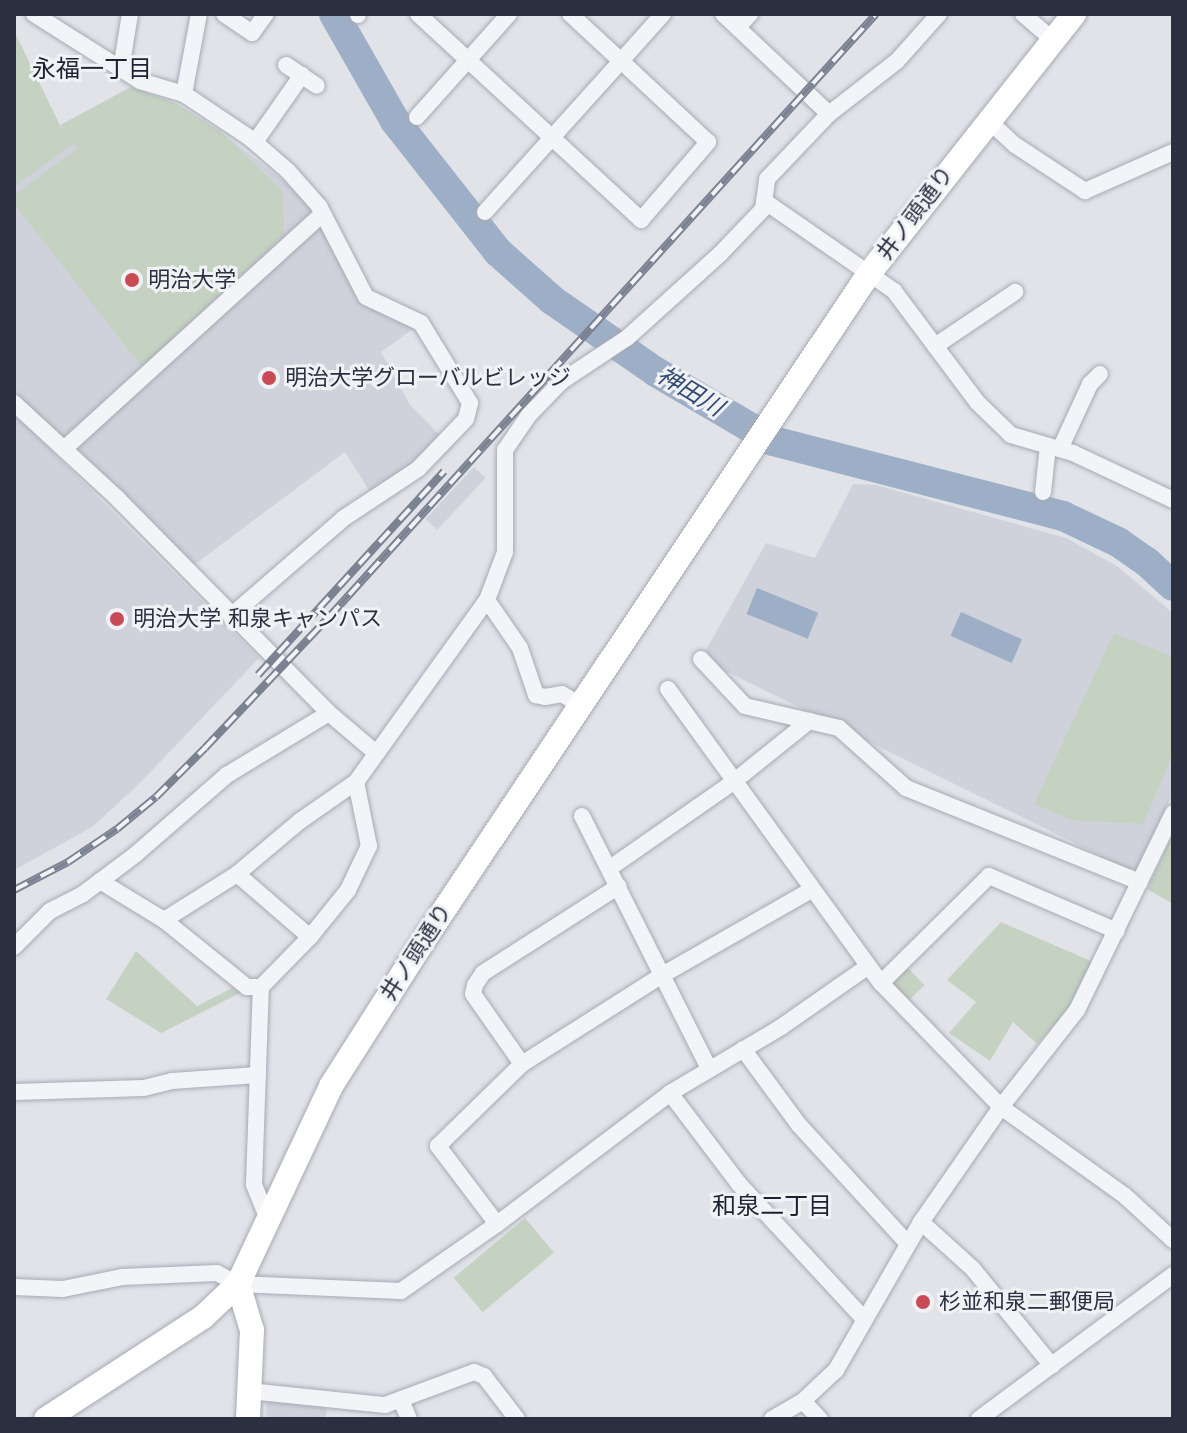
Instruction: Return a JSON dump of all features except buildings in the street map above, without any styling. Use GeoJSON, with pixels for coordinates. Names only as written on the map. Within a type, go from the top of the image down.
{"type":"FeatureCollection","features":[{"type":"Feature","properties":{"kind":"main road","name":"井ノ頭通り"},"geometry":{"type":"LineString","coordinates":[[46,1419],[203,1317],[238,1284],[331,1086],[581,706],[862,284],[1074,14]]}},
{"type":"Feature","properties":{"kind":"main road"},"geometry":{"type":"LineString","coordinates":[[238,1284],[252,1330],[248,1419]]}},
{"type":"Feature","properties":{"kind":"street"},"geometry":{"type":"LineString","coordinates":[[34,14],[140,81],[184,94],[255,142],[299,183],[322,214],[366,297],[421,323],[470,403],[466,419],[418,469],[344,518],[231,616]]}},
{"type":"Feature","properties":{"kind":"street"},"geometry":{"type":"LineString","coordinates":[[121,69],[130,14]]}},
{"type":"Feature","properties":{"kind":"street"},"geometry":{"type":"LineString","coordinates":[[184,94],[199,14]]}},
{"type":"Feature","properties":{"kind":"street"},"geometry":{"type":"LineString","coordinates":[[224,14],[252,33],[266,14]]}},
{"type":"Feature","properties":{"kind":"street"},"geometry":{"type":"LineString","coordinates":[[418,14],[641,220],[708,142],[570,14]]}},
{"type":"Feature","properties":{"kind":"street"},"geometry":{"type":"LineString","coordinates":[[417,117],[509,14]]}},
{"type":"Feature","properties":{"kind":"street"},"geometry":{"type":"LineString","coordinates":[[485,212],[663,14]]}},
{"type":"Feature","properties":{"kind":"street"},"geometry":{"type":"LineString","coordinates":[[723,14],[829,114]]}},
{"type":"Feature","properties":{"kind":"street"},"geometry":{"type":"LineString","coordinates":[[738,27],[750,14]]}},
{"type":"Feature","properties":{"kind":"street"},"geometry":{"type":"LineString","coordinates":[[164,920],[237,874],[300,821],[356,782],[487,600],[505,552],[505,450],[529,415],[562,381],[627,338],[720,254],[767,203],[767,179],[829,114],[897,61],[939,14]]}},
{"type":"Feature","properties":{"kind":"street"},"geometry":{"type":"LineString","coordinates":[[1023,14],[1053,40]]}},
{"type":"Feature","properties":{"kind":"street"},"geometry":{"type":"LineString","coordinates":[[286,65],[317,86]]}},
{"type":"Feature","properties":{"kind":"street"},"geometry":{"type":"LineString","coordinates":[[255,142],[302,75]]}},
{"type":"Feature","properties":{"kind":"street"},"geometry":{"type":"LineString","coordinates":[[988,120],[1015,145],[1085,191],[1173,152]]}},
{"type":"Feature","properties":{"kind":"street"},"geometry":{"type":"LineString","coordinates":[[767,203],[894,291],[977,402],[1011,435],[1054,448],[1173,500]]}},
{"type":"Feature","properties":{"kind":"street"},"geometry":{"type":"LineString","coordinates":[[64,449],[322,214]]}},
{"type":"Feature","properties":{"kind":"street"},"geometry":{"type":"LineString","coordinates":[[935,346],[1015,292]]}},
{"type":"Feature","properties":{"kind":"street"},"geometry":{"type":"LineString","coordinates":[[1043,492],[1054,448],[1090,384],[1100,374]]}},
{"type":"Feature","properties":{"kind":"street"},"geometry":{"type":"LineString","coordinates":[[14,403],[329,713],[376,753]]}},
{"type":"Feature","properties":{"kind":"street"},"geometry":{"type":"LineString","coordinates":[[487,600],[520,648],[536,695],[562,694],[581,706]]}},
{"type":"Feature","properties":{"kind":"street"},"geometry":{"type":"LineString","coordinates":[[701,659],[745,706],[839,728],[906,788],[1140,882]]}},
{"type":"Feature","properties":{"kind":"street"},"geometry":{"type":"LineString","coordinates":[[668,689],[732,783],[881,983],[1001,1107],[1124,1195],[1173,1240]]}},
{"type":"Feature","properties":{"kind":"street"},"geometry":{"type":"LineString","coordinates":[[14,947],[50,911],[100,881],[227,775],[329,713]]}},
{"type":"Feature","properties":{"kind":"street"},"geometry":{"type":"LineString","coordinates":[[610,868],[732,783],[809,721]]}},
{"type":"Feature","properties":{"kind":"street"},"geometry":{"type":"LineString","coordinates":[[267,1217],[254,1184],[261,987],[310,937],[348,890],[369,846],[356,782]]}},
{"type":"Feature","properties":{"kind":"street"},"geometry":{"type":"LineString","coordinates":[[772,1419],[803,1401],[836,1370],[921,1222],[1001,1107],[1077,1010],[1173,813]]}},
{"type":"Feature","properties":{"kind":"street"},"geometry":{"type":"LineString","coordinates":[[582,816],[664,974],[709,1069]]}},
{"type":"Feature","properties":{"kind":"street"},"geometry":{"type":"LineString","coordinates":[[237,874],[310,937]]}},
{"type":"Feature","properties":{"kind":"street"},"geometry":{"type":"LineString","coordinates":[[881,983],[989,876],[1117,931]]}},
{"type":"Feature","properties":{"kind":"street"},"geometry":{"type":"LineString","coordinates":[[100,881],[164,920],[247,987],[261,987]]}},
{"type":"Feature","properties":{"kind":"street"},"geometry":{"type":"LineString","coordinates":[[522,1064],[473,994],[475,985],[483,973],[619,886]]}},
{"type":"Feature","properties":{"kind":"street"},"geometry":{"type":"LineString","coordinates":[[497,1224],[438,1146],[522,1064],[664,974],[811,890]]}},
{"type":"Feature","properties":{"kind":"street"},"geometry":{"type":"LineString","coordinates":[[14,1287],[63,1289],[122,1277],[217,1273],[238,1284],[401,1291],[497,1224],[670,1093],[867,967]]}},
{"type":"Feature","properties":{"kind":"street"},"geometry":{"type":"LineString","coordinates":[[743,1049],[799,1125],[907,1243]]}},
{"type":"Feature","properties":{"kind":"street"},"geometry":{"type":"LineString","coordinates":[[14,1092],[144,1088],[172,1081],[258,1075]]}},
{"type":"Feature","properties":{"kind":"street"},"geometry":{"type":"LineString","coordinates":[[670,1093],[739,1184],[864,1319]]}},
{"type":"Feature","properties":{"kind":"street"},"geometry":{"type":"LineString","coordinates":[[921,1222],[973,1269],[1052,1366]]}},
{"type":"Feature","properties":{"kind":"street"},"geometry":{"type":"LineString","coordinates":[[979,1419],[1173,1275]]}},
{"type":"Feature","properties":{"kind":"street"},"geometry":{"type":"LineString","coordinates":[[249,1391],[385,1405],[474,1372],[484,1376],[517,1419]]}},
{"type":"Feature","properties":{"kind":"street"},"geometry":{"type":"LineString","coordinates":[[332,1419],[333,1400]]}},
{"type":"Feature","properties":{"kind":"street"},"geometry":{"type":"LineString","coordinates":[[401,1400],[409,1419]]}},
{"type":"Feature","properties":{"kind":"street"},"geometry":{"type":"LineString","coordinates":[[803,1401],[820,1419]]}},
{"type":"Feature","properties":{"kind":"shaded area"},"geometry":{"type":"Polygon","coordinates":[[[14,31],[60,125],[131,87],[177,104],[221,132],[297,192],[319,216],[366,297],[421,323],[381,352],[410,405],[447,442],[374,498],[345,452],[186,571],[14,403],[14,31]]]}},
{"type":"Feature","properties":{"kind":"shaded area","name":"明治大学 和泉キャンパス"},"geometry":{"type":"Polygon","coordinates":[[[14,413],[259,658],[138,785],[92,827],[14,870],[14,413]]]}},
{"type":"Feature","properties":{"kind":"shaded area"},"geometry":{"type":"Polygon","coordinates":[[[474,467],[486,478],[437,530],[426,519],[474,467]]]}},
{"type":"Feature","properties":{"kind":"shaded area"},"geometry":{"type":"Polygon","coordinates":[[[853,484],[876,485],[1066,538],[1117,566],[1173,613],[1173,793],[1139,868],[1129,870],[701,659],[766,543],[815,558],[853,484]]]}},
{"type":"Feature","properties":{"kind":"shaded area"},"geometry":{"type":"Polygon","coordinates":[[[267,1399],[327,1405],[326,1419],[266,1419],[267,1399]]]}},
{"type":"Feature","properties":{"kind":"green space","name":"明治大学"},"geometry":{"type":"Polygon","coordinates":[[[14,31],[60,126],[68,137],[61,125],[131,87],[177,104],[221,132],[282,190],[284,235],[142,367],[14,204],[14,195],[77,149],[73,144],[14,187],[14,31]]]}},
{"type":"Feature","properties":{"kind":"green space"},"geometry":{"type":"Polygon","coordinates":[[[1114,633],[1173,657],[1173,754],[1143,824],[1071,820],[1034,804],[1114,633]]]}},
{"type":"Feature","properties":{"kind":"green space"},"geometry":{"type":"Polygon","coordinates":[[[1173,834],[1173,904],[1147,889],[1173,834]]]}},
{"type":"Feature","properties":{"kind":"green space"},"geometry":{"type":"Polygon","coordinates":[[[1001,922],[1093,962],[1074,1003],[1037,1044],[1013,1022],[990,1061],[949,1033],[976,1002],[947,980],[1001,922]]]}},
{"type":"Feature","properties":{"kind":"green space"},"geometry":{"type":"Polygon","coordinates":[[[136,951],[197,1006],[232,988],[242,992],[161,1033],[106,999],[136,951]]]}},
{"type":"Feature","properties":{"kind":"green space"},"geometry":{"type":"Polygon","coordinates":[[[905,965],[924,985],[906,1003],[887,982],[905,965]]]}},
{"type":"Feature","properties":{"kind":"green space"},"geometry":{"type":"Polygon","coordinates":[[[525,1218],[554,1252],[483,1312],[454,1278],[525,1218]]]}},
{"type":"Feature","properties":{"kind":"water"},"geometry":{"type":"Polygon","coordinates":[[[757,588],[818,613],[808,639],[747,614],[757,588]]]}},
{"type":"Feature","properties":{"kind":"water"},"geometry":{"type":"Polygon","coordinates":[[[961,612],[1022,639],[1012,663],[950,636],[961,612]]]}},
{"type":"Feature","properties":{"kind":"waterway","name":"神田川"},"geometry":{"type":"LineString","coordinates":[[334,14],[395,121],[498,252],[552,300],[656,372],[773,441],[1063,516],[1118,542],[1147,562],[1173,586]]}},
{"type":"Feature","properties":{"kind":"railway"},"geometry":{"type":"LineString","coordinates":[[14,890],[68,862],[117,829],[156,797],[205,748],[329,617],[876,14]]}},
{"type":"Feature","properties":{"kind":"railway"},"geometry":{"type":"LineString","coordinates":[[258,675],[444,471]]}},
{"type":"Feature","properties":{"kind":"place","name":"明治大学"},"geometry":{"type":"Point","coordinates":[132,280]}},
{"type":"Feature","properties":{"kind":"place","name":"明治大学グローバルビレッジ"},"geometry":{"type":"Point","coordinates":[269,378]}},
{"type":"Feature","properties":{"kind":"place","name":"明治大学 和泉キャンパス"},"geometry":{"type":"Point","coordinates":[117,619]}},
{"type":"Feature","properties":{"kind":"place","name":"杉並和泉二郵便局"},"geometry":{"type":"Point","coordinates":[923,1302]}},
{"type":"Feature","properties":{"kind":"district","name":"永福一丁目"},"geometry":{"type":"Point","coordinates":[92,70]}},
{"type":"Feature","properties":{"kind":"district","name":"和泉二丁目"},"geometry":{"type":"Point","coordinates":[772,1207]}}]}
